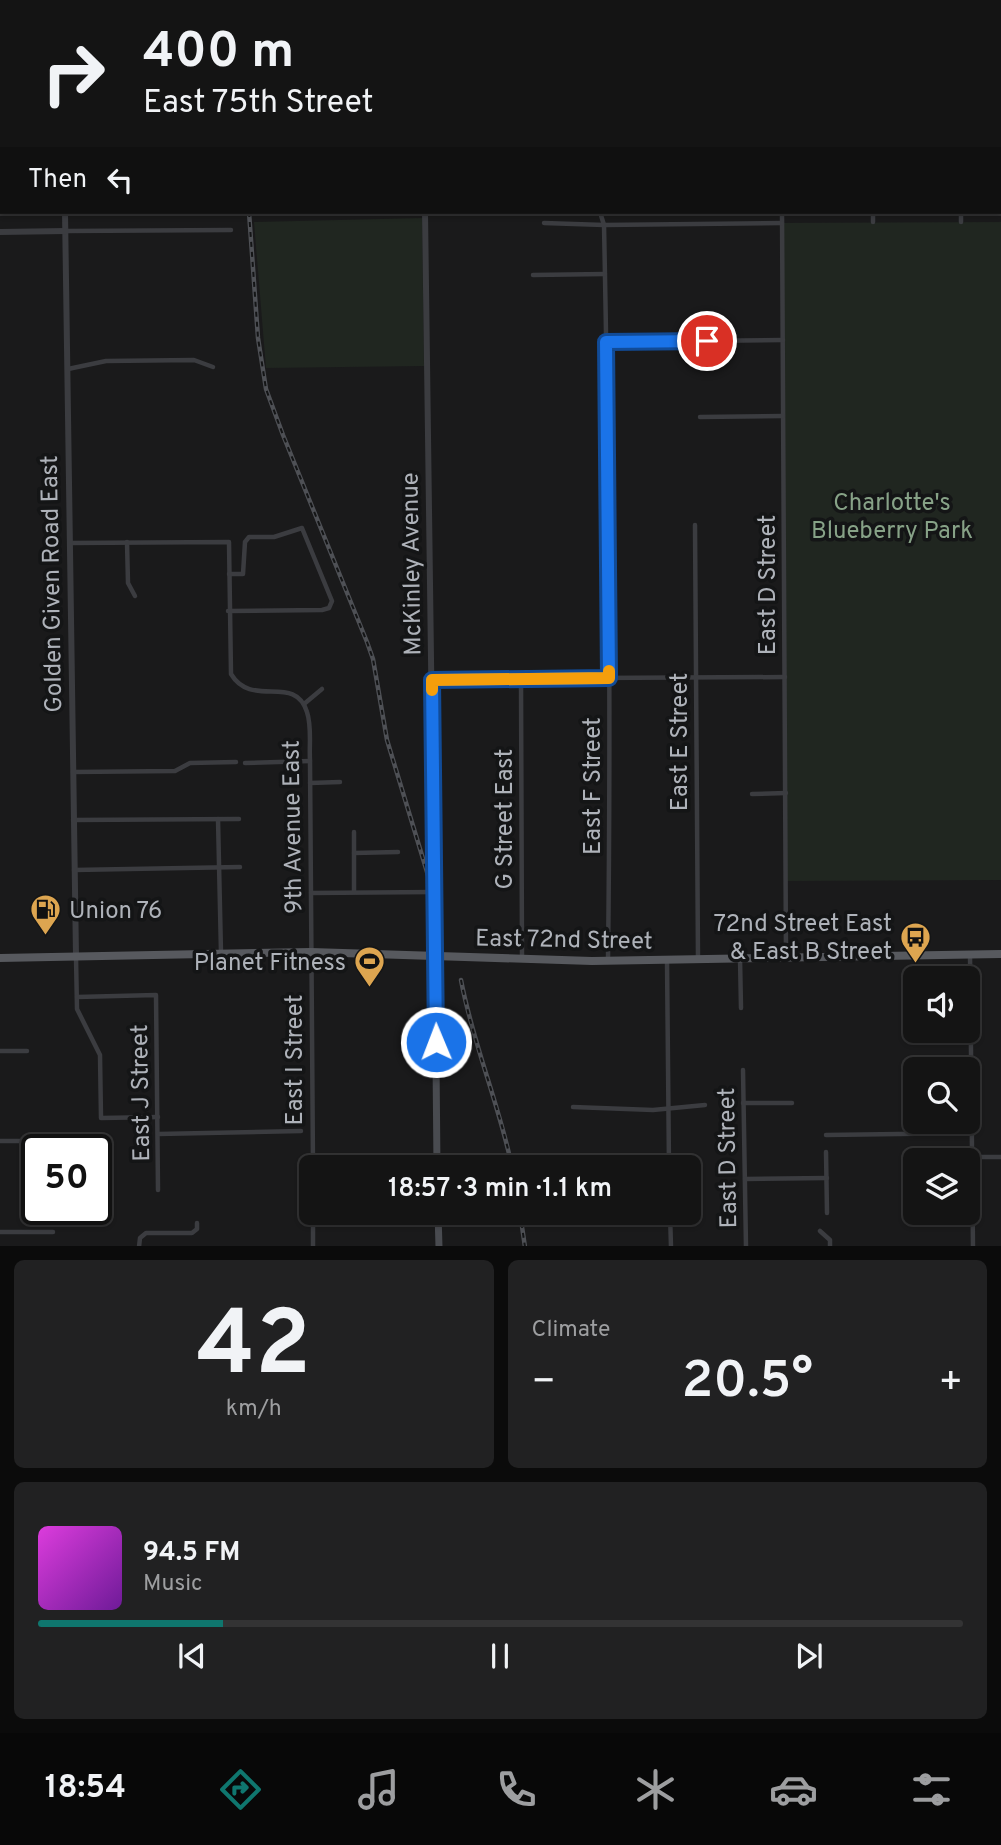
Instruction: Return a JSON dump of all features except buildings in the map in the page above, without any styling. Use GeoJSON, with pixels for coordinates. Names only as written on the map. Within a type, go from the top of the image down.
{"type":"FeatureCollection","features":[{"type":"Feature","properties":{"kind":"main road","name":"East 72nd Street"},"geometry":{"type":"LineString","coordinates":[[0,958],[311,952],[608,961],[1001,954]]}},
{"type":"Feature","properties":{"kind":"main road","name":"McKinley Avenue"},"geometry":{"type":"LineString","coordinates":[[435,955],[437,1155]]}},
{"type":"Feature","properties":{"kind":"main road"},"geometry":{"type":"LineString","coordinates":[[438,1225],[439,1246]]}},
{"type":"Feature","properties":{"kind":"street","name":"Golden Given Road East"},"geometry":{"type":"LineString","coordinates":[[65,214],[76,956]]}},
{"type":"Feature","properties":{"kind":"street","name":"McKinley Avenue"},"geometry":{"type":"LineString","coordinates":[[425,214],[435,955]]}},
{"type":"Feature","properties":{"kind":"street","name":"East F Street"},"geometry":{"type":"LineString","coordinates":[[601,214],[604,225],[606,342],[608,961]]}},
{"type":"Feature","properties":{"kind":"street","name":"East D Street"},"geometry":{"type":"LineString","coordinates":[[782,214],[786,958]]}},
{"type":"Feature","properties":{"kind":"street"},"geometry":{"type":"LineString","coordinates":[[873,214],[873,222]]}},
{"type":"Feature","properties":{"kind":"street"},"geometry":{"type":"LineString","coordinates":[[961,214],[961,222]]}},
{"type":"Feature","properties":{"kind":"street"},"geometry":{"type":"LineString","coordinates":[[544,223],[782,223]]}},
{"type":"Feature","properties":{"kind":"street"},"geometry":{"type":"LineString","coordinates":[[0,232],[232,230]]}},
{"type":"Feature","properties":{"kind":"street"},"geometry":{"type":"LineString","coordinates":[[533,275],[605,274]]}},
{"type":"Feature","properties":{"kind":"street"},"geometry":{"type":"LineString","coordinates":[[606,342],[783,340]]}},
{"type":"Feature","properties":{"kind":"street"},"geometry":{"type":"LineString","coordinates":[[68,369],[106,361],[194,360],[213,368]]}},
{"type":"Feature","properties":{"kind":"street"},"geometry":{"type":"LineString","coordinates":[[700,417],[783,416]]}},
{"type":"Feature","properties":{"kind":"street","name":"East E Street"},"geometry":{"type":"LineString","coordinates":[[695,525],[698,959]]}},
{"type":"Feature","properties":{"kind":"street"},"geometry":{"type":"LineString","coordinates":[[229,573],[243,573],[244,542],[249,537],[274,537],[302,528],[332,601],[331,606],[316,610],[229,611]]}},
{"type":"Feature","properties":{"kind":"street"},"geometry":{"type":"LineString","coordinates":[[70,542],[229,542],[231,674],[237,683],[254,691],[288,692],[304,704],[322,689]]}},
{"type":"Feature","properties":{"kind":"street"},"geometry":{"type":"LineString","coordinates":[[127,542],[128,583],[135,596]]}},
{"type":"Feature","properties":{"kind":"street"},"geometry":{"type":"LineString","coordinates":[[432,680],[785,677]]}},
{"type":"Feature","properties":{"kind":"street","name":"G Street East"},"geometry":{"type":"LineString","coordinates":[[521,679],[522,959]]}},
{"type":"Feature","properties":{"kind":"street","name":"9th Avenue East"},"geometry":{"type":"LineString","coordinates":[[304,704],[309,719],[311,952]]}},
{"type":"Feature","properties":{"kind":"street"},"geometry":{"type":"LineString","coordinates":[[245,763],[310,761]]}},
{"type":"Feature","properties":{"kind":"street"},"geometry":{"type":"LineString","coordinates":[[72,772],[175,771],[190,763],[236,762]]}},
{"type":"Feature","properties":{"kind":"street"},"geometry":{"type":"LineString","coordinates":[[310,783],[340,782]]}},
{"type":"Feature","properties":{"kind":"street"},"geometry":{"type":"LineString","coordinates":[[752,794],[786,793]]}},
{"type":"Feature","properties":{"kind":"street"},"geometry":{"type":"LineString","coordinates":[[73,820],[239,818]]}},
{"type":"Feature","properties":{"kind":"street"},"geometry":{"type":"LineString","coordinates":[[218,819],[221,954]]}},
{"type":"Feature","properties":{"kind":"street"},"geometry":{"type":"LineString","coordinates":[[354,832],[354,892]]}},
{"type":"Feature","properties":{"kind":"street"},"geometry":{"type":"LineString","coordinates":[[353,853],[398,852]]}},
{"type":"Feature","properties":{"kind":"street"},"geometry":{"type":"LineString","coordinates":[[74,870],[240,867]]}},
{"type":"Feature","properties":{"kind":"street"},"geometry":{"type":"LineString","coordinates":[[311,893],[434,892]]}},
{"type":"Feature","properties":{"kind":"street","name":"East I Street"},"geometry":{"type":"LineString","coordinates":[[311,952],[313,1155]]}},
{"type":"Feature","properties":{"kind":"street"},"geometry":{"type":"LineString","coordinates":[[970,954],[971,1057]]}},
{"type":"Feature","properties":{"kind":"street"},"geometry":{"type":"LineString","coordinates":[[76,956],[79,1016],[100,1055],[101,1118],[158,1117]]}},
{"type":"Feature","properties":{"kind":"street"},"geometry":{"type":"LineString","coordinates":[[740,958],[741,1009]]}},
{"type":"Feature","properties":{"kind":"street"},"geometry":{"type":"LineString","coordinates":[[667,960],[669,1155]]}},
{"type":"Feature","properties":{"kind":"street","name":"East J Street"},"geometry":{"type":"LineString","coordinates":[[77,997],[156,995],[158,1190]]}},
{"type":"Feature","properties":{"kind":"street"},"geometry":{"type":"LineString","coordinates":[[0,1051],[27,1051]]}},
{"type":"Feature","properties":{"kind":"street","name":"East D Street"},"geometry":{"type":"LineString","coordinates":[[743,1070],[746,1246]]}},
{"type":"Feature","properties":{"kind":"street"},"geometry":{"type":"LineString","coordinates":[[743,1103],[792,1103]]}},
{"type":"Feature","properties":{"kind":"street"},"geometry":{"type":"LineString","coordinates":[[573,1107],[596,1106],[623,1110],[705,1105]]}},
{"type":"Feature","properties":{"kind":"street"},"geometry":{"type":"LineString","coordinates":[[158,1134],[301,1131]]}},
{"type":"Feature","properties":{"kind":"street"},"geometry":{"type":"LineString","coordinates":[[826,1135],[903,1134]]}},
{"type":"Feature","properties":{"kind":"street"},"geometry":{"type":"LineString","coordinates":[[0,1141],[21,1141]]}},
{"type":"Feature","properties":{"kind":"street"},"geometry":{"type":"LineString","coordinates":[[826,1152],[827,1213]]}},
{"type":"Feature","properties":{"kind":"street"},"geometry":{"type":"LineString","coordinates":[[980,1157],[1001,1157]]}},
{"type":"Feature","properties":{"kind":"street"},"geometry":{"type":"LineString","coordinates":[[745,1179],[827,1178]]}},
{"type":"Feature","properties":{"kind":"street"},"geometry":{"type":"LineString","coordinates":[[139,1246],[141,1238],[146,1233],[192,1233],[197,1229],[197,1223]]}},
{"type":"Feature","properties":{"kind":"street"},"geometry":{"type":"LineString","coordinates":[[313,1225],[313,1246]]}},
{"type":"Feature","properties":{"kind":"street"},"geometry":{"type":"LineString","coordinates":[[670,1225],[671,1246]]}},
{"type":"Feature","properties":{"kind":"street"},"geometry":{"type":"LineString","coordinates":[[973,1225],[973,1246]]}},
{"type":"Feature","properties":{"kind":"street"},"geometry":{"type":"LineString","coordinates":[[820,1231],[830,1240],[830,1246]]}},
{"type":"Feature","properties":{"kind":"street"},"geometry":{"type":"LineString","coordinates":[[0,1232],[53,1232]]}},
{"type":"Feature","properties":{"kind":"green space"},"geometry":{"type":"Polygon","coordinates":[[[422,218],[424,366],[266,368],[254,222],[422,218]]]}},
{"type":"Feature","properties":{"kind":"green space","name":"Charlotte's Blueberry Park"},"geometry":{"type":"Polygon","coordinates":[[[1001,222],[1001,880],[786,881],[782,223],[1001,222]]]}},
{"type":"Feature","properties":{"kind":"railway"},"geometry":{"type":"LineString","coordinates":[[249,214],[258,338],[266,389],[373,659],[387,740],[434,895]]}},
{"type":"Feature","properties":{"kind":"railway"},"geometry":{"type":"LineString","coordinates":[[461,980],[509,1155]]}},
{"type":"Feature","properties":{"kind":"railway"},"geometry":{"type":"LineString","coordinates":[[522,1225],[525,1246]]}},
{"type":"Feature","properties":{"kind":"slow traffic"},"geometry":{"type":"LineString","coordinates":[[432,690],[432,680],[609,678],[609,671]]}},
{"type":"Feature","properties":{"kind":"place","name":"Union 76"},"geometry":{"type":"Point","coordinates":[46,937]}},
{"type":"Feature","properties":{"kind":"place","name":"72nd Street East & East B Street"},"geometry":{"type":"Point","coordinates":[915,964]}},
{"type":"Feature","properties":{"kind":"place","name":"Planet Fitness"},"geometry":{"type":"Point","coordinates":[369,989]}},
{"type":"Feature","properties":{"kind":"route"},"geometry":{"type":"LineString","coordinates":[[436,1042],[432,680],[609,678],[606,342],[707,341]]}}]}
